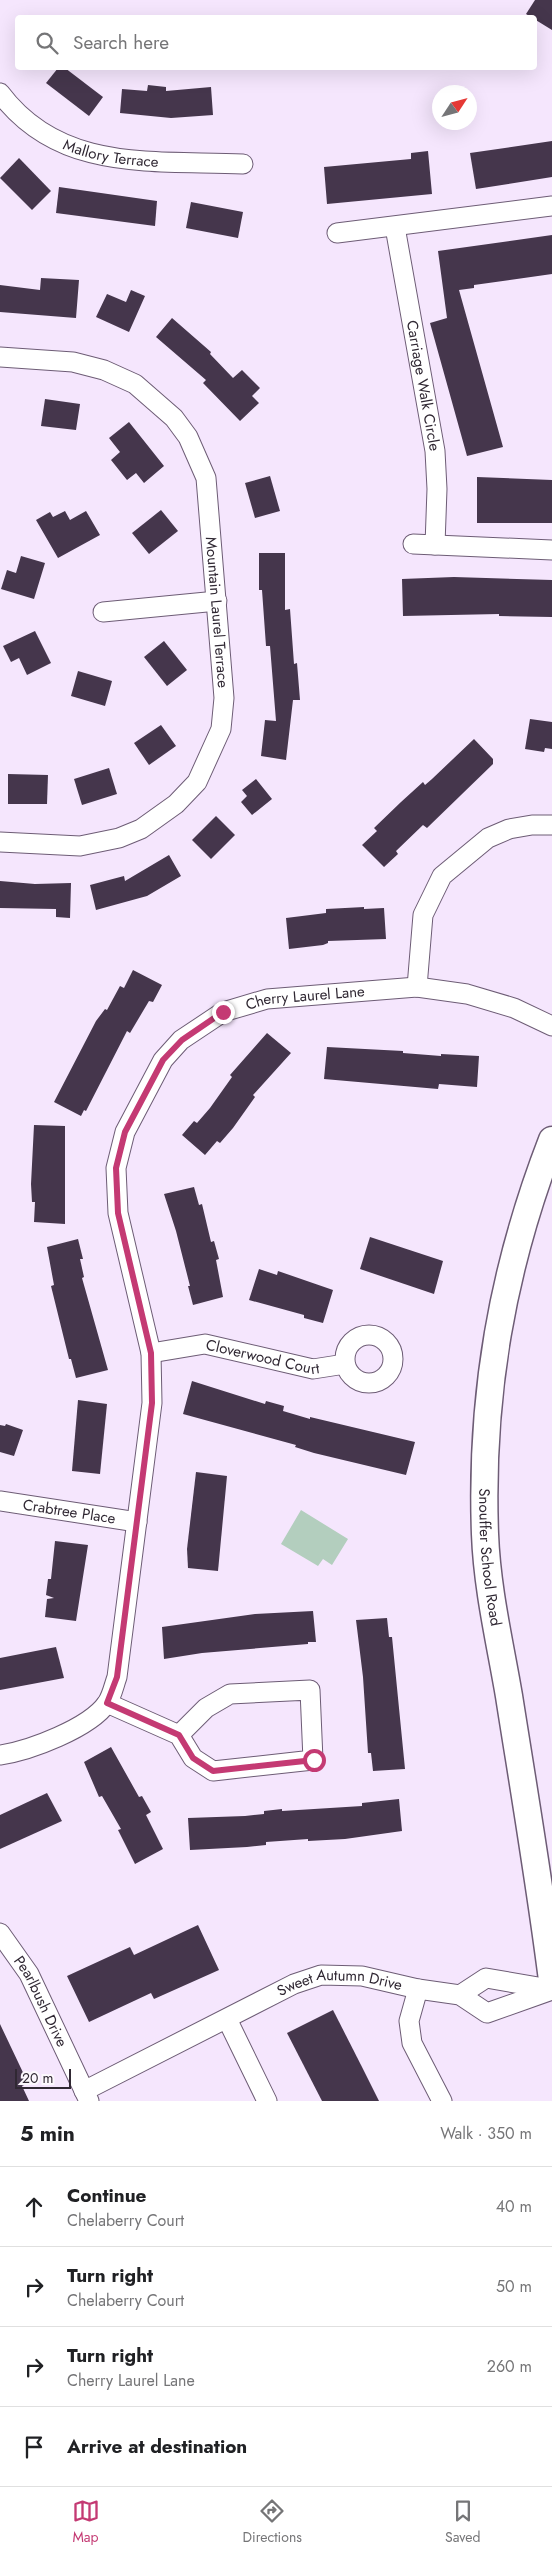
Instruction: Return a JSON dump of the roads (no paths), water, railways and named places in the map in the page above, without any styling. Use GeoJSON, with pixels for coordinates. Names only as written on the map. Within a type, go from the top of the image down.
{"type":"FeatureCollection","features":[{"type":"Feature","properties":{"kind":"main road","name":"Snouffer School Road"},"geometry":{"type":"LineString","coordinates":[[552,1140],[523,1221],[502,1302],[493,1354],[484,1466],[486,1536],[490,1585],[538,1869],[552,1980]]}},
{"type":"Feature","properties":{"kind":"street","name":"Mallory Terrace"},"geometry":{"type":"LineString","coordinates":[[0,93],[32,128],[59,143],[85,153],[115,159],[243,164]]}},
{"type":"Feature","properties":{"kind":"street"},"geometry":{"type":"LineString","coordinates":[[337,233],[552,206]]}},
{"type":"Feature","properties":{"kind":"street","name":"Carriage Walk Circle"},"geometry":{"type":"LineString","coordinates":[[395,227],[435,451],[437,489],[435,545]]}},
{"type":"Feature","properties":{"kind":"street","name":"Mountain Laurel Terrace"},"geometry":{"type":"LineString","coordinates":[[0,358],[73,362],[104,370],[135,384],[174,418],[188,438],[206,478],[224,698],[221,730],[197,782],[176,804],[141,829],[119,838],[80,846],[0,842]]}},
{"type":"Feature","properties":{"kind":"street"},"geometry":{"type":"LineString","coordinates":[[413,544],[552,550]]}},
{"type":"Feature","properties":{"kind":"street"},"geometry":{"type":"LineString","coordinates":[[103,612],[217,601]]}},
{"type":"Feature","properties":{"kind":"street"},"geometry":{"type":"LineString","coordinates":[[417,986],[423,916],[442,876],[488,838],[509,829],[532,825],[552,825]]}},
{"type":"Feature","properties":{"kind":"street","name":"Cherry Laurel Lane"},"geometry":{"type":"LineString","coordinates":[[0,1755],[38,1746],[83,1723],[107,1703],[117,1677],[152,1403],[151,1353],[118,1213],[116,1168],[125,1132],[163,1060],[182,1040],[223,1012],[267,999],[417,986],[467,994],[514,1008],[552,1026]]}},
{"type":"Feature","properties":{"kind":"street","name":"Cloverwood Court"},"geometry":{"type":"LineString","coordinates":[[151,1353],[205,1344],[314,1369],[345,1364]]}},
{"type":"Feature","properties":{"kind":"street","name":"Crabtree Place"},"geometry":{"type":"LineString","coordinates":[[0,1501],[137,1522]]}},
{"type":"Feature","properties":{"kind":"street"},"geometry":{"type":"LineString","coordinates":[[107,1703],[179,1735],[193,1758],[213,1771],[314,1760],[310,1690],[230,1694],[206,1708],[179,1735]]}},
{"type":"Feature","properties":{"kind":"street","name":"Pearlbush Drive"},"geometry":{"type":"LineString","coordinates":[[0,1932],[29,1974],[86,2096]]}},
{"type":"Feature","properties":{"kind":"street","name":"Sweet Autumn Drive"},"geometry":{"type":"LineString","coordinates":[[86,2096],[294,1984],[321,1975],[362,1976],[418,1989],[460,1995],[487,2013],[552,1990]]}},
{"type":"Feature","properties":{"kind":"street","name":"Sweet Autumn Drive"},"geometry":{"type":"LineString","coordinates":[[460,1995],[486,1978],[552,1990]]}},
{"type":"Feature","properties":{"kind":"street"},"geometry":{"type":"LineString","coordinates":[[418,1989],[409,2021],[412,2043],[442,2101]]}},
{"type":"Feature","properties":{"kind":"street"},"geometry":{"type":"LineString","coordinates":[[226,2020],[266,2101]]}}]}
